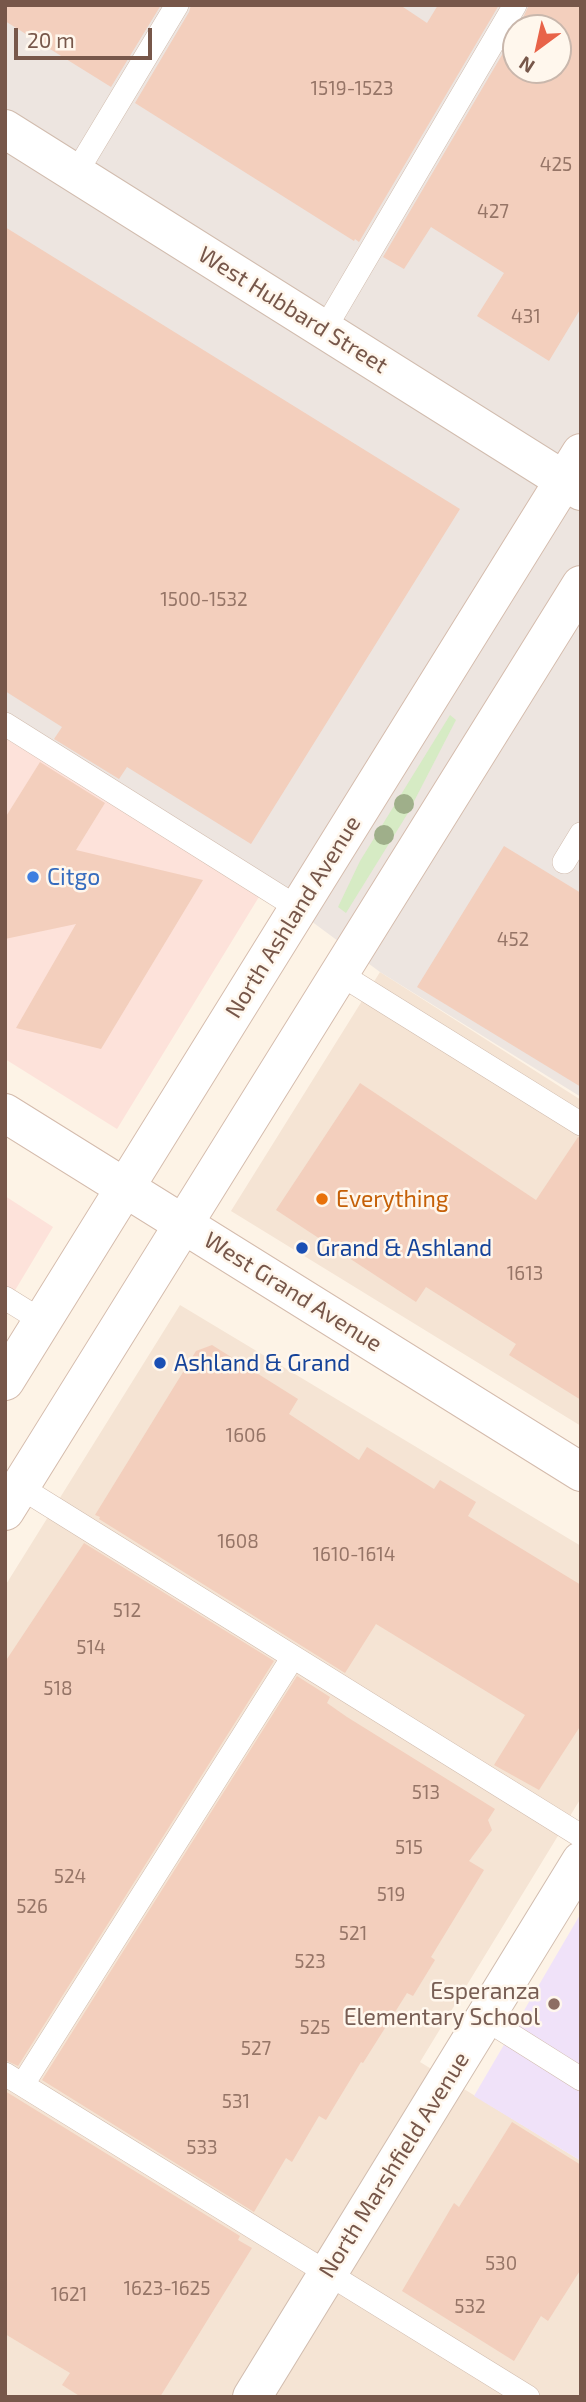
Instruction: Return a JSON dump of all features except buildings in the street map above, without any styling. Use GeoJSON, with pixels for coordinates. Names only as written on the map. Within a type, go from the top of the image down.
{"type":"FeatureCollection","features":[{"type":"Feature","properties":{"kind":"main road","name":"West Hubbard Street"},"geometry":{"type":"LineString","coordinates":[[5,129],[324,330],[575,475]]}},
{"type":"Feature","properties":{"kind":"main road","name":"North Ashland Avenue"},"geometry":{"type":"LineString","coordinates":[[5,1381],[298,908],[575,475]]}},
{"type":"Feature","properties":{"kind":"main road"},"geometry":{"type":"LineString","coordinates":[[13,1499],[581,585]]}},
{"type":"Feature","properties":{"kind":"main road","name":"West Grand Avenue"},"geometry":{"type":"LineString","coordinates":[[5,1114],[581,1472]]}},
{"type":"Feature","properties":{"kind":"main road","name":"North Marshfield Avenue"},"geometry":{"type":"LineString","coordinates":[[252,2397],[581,1861]]}},
{"type":"Feature","properties":{"kind":"lane"},"geometry":{"type":"LineString","coordinates":[[76,173],[177,5]]}},
{"type":"Feature","properties":{"kind":"lane"},"geometry":{"type":"LineString","coordinates":[[324,330],[515,5]]}},
{"type":"Feature","properties":{"kind":"lane"},"geometry":{"type":"LineString","coordinates":[[5,724],[298,908]]}},
{"type":"Feature","properties":{"kind":"lane"},"geometry":{"type":"LineString","coordinates":[[564,862],[581,834]]}},
{"type":"Feature","properties":{"kind":"lane"},"geometry":{"type":"LineString","coordinates":[[340,974],[581,1124]]}},
{"type":"Feature","properties":{"kind":"lane"},"geometry":{"type":"LineString","coordinates":[[5,1298],[42,1321]]}},
{"type":"Feature","properties":{"kind":"lane"},"geometry":{"type":"LineString","coordinates":[[13,1499],[293,1657],[581,1836]]}},
{"type":"Feature","properties":{"kind":"lane"},"geometry":{"type":"LineString","coordinates":[[293,1657],[14,2079],[528,2397]]}},
{"type":"Feature","properties":{"kind":"lane"},"geometry":{"type":"LineString","coordinates":[[484,2018],[581,2079]]}},
{"type":"Feature","properties":{"kind":"shaded area"},"geometry":{"type":"Polygon","coordinates":[[[5,5],[581,5],[581,1097],[380,972],[265,887],[5,723],[5,5]]]}},
{"type":"Feature","properties":{"kind":"shaded area"},"geometry":{"type":"Polygon","coordinates":[[[5,724],[265,887],[117,1129],[5,1059],[5,724]]]}},
{"type":"Feature","properties":{"kind":"shaded area"},"geometry":{"type":"Polygon","coordinates":[[[380,972],[581,1100],[581,1426],[231,1211],[380,972]]]}},
{"type":"Feature","properties":{"kind":"shaded area"},"geometry":{"type":"Polygon","coordinates":[[[5,1196],[53,1227],[5,1307],[5,1196]]]}},
{"type":"Feature","properties":{"kind":"shaded area"},"geometry":{"type":"Polygon","coordinates":[[[180,1305],[581,1546],[581,1798],[420,2062],[581,2161],[581,2397],[5,2397],[5,1586],[180,1305]]]}},
{"type":"Feature","properties":{"kind":"shaded area","name":"Esperanza Elementary School"},"geometry":{"type":"Polygon","coordinates":[[[581,1913],[581,2161],[474,2096],[581,1913]]]}},
{"type":"Feature","properties":{"kind":"green space"},"geometry":{"type":"Polygon","coordinates":[[[450,715],[456,720],[408,813],[346,913],[338,907],[360,861],[450,715]]]}},
{"type":"Feature","properties":{"kind":"place","name":"Citgo"},"geometry":{"type":"Point","coordinates":[33,877]}},
{"type":"Feature","properties":{"kind":"place","name":"Everything"},"geometry":{"type":"Point","coordinates":[322,1199]}},
{"type":"Feature","properties":{"kind":"place","name":"Grand & Ashland"},"geometry":{"type":"Point","coordinates":[302,1248]}},
{"type":"Feature","properties":{"kind":"place","name":"Ashland & Grand"},"geometry":{"type":"Point","coordinates":[160,1363]}},
{"type":"Feature","properties":{"kind":"place","name":"Esperanza Elementary School"},"geometry":{"type":"Point","coordinates":[554,2004]}}]}
